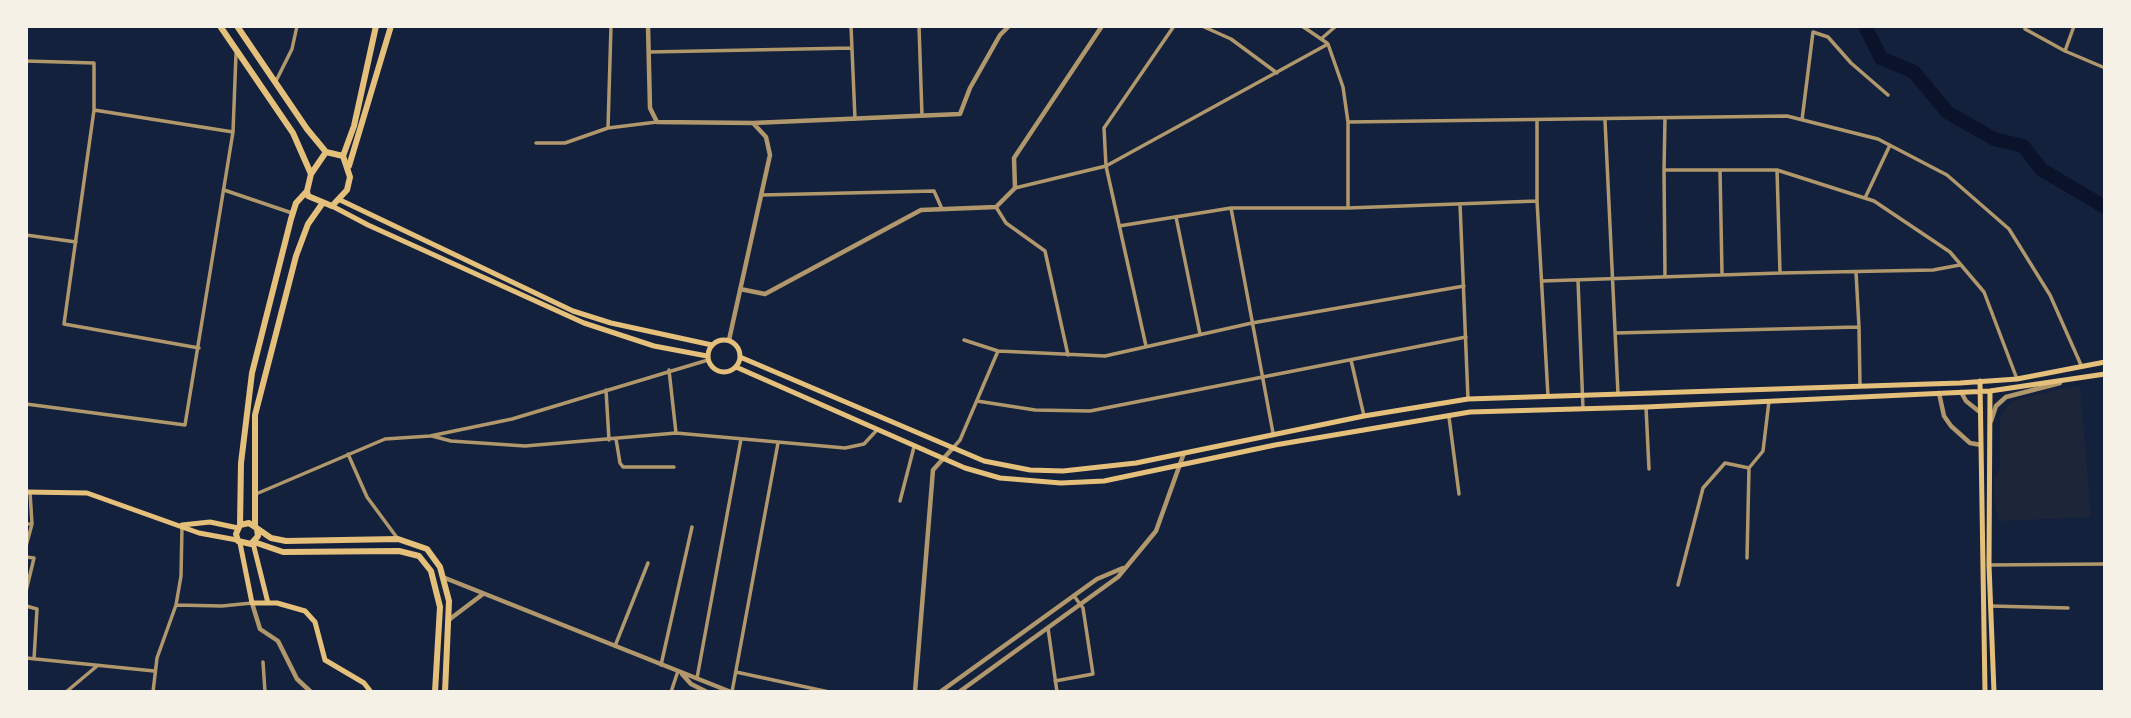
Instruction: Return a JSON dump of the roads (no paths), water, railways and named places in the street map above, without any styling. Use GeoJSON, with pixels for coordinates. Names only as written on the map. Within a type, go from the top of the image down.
{"type":"FeatureCollection","features":[{"type":"Feature","properties":{"kind":"main road"},"geometry":{"type":"LineString","coordinates":[[220,26],[293,134],[311,174]]}},
{"type":"Feature","properties":{"kind":"main road"},"geometry":{"type":"LineString","coordinates":[[237,26],[275,84],[326,152],[343,156],[349,166]]}},
{"type":"Feature","properties":{"kind":"main road"},"geometry":{"type":"LineString","coordinates":[[343,156],[354,126],[376,26]]}},
{"type":"Feature","properties":{"kind":"main road"},"geometry":{"type":"LineString","coordinates":[[332,206],[347,190],[349,166],[391,26]]}},
{"type":"Feature","properties":{"kind":"main road"},"geometry":{"type":"LineString","coordinates":[[326,152],[311,174],[307,191],[293,213],[252,373],[241,463],[238,541],[252,603],[297,608],[312,617],[324,660],[364,683],[371,692]]}},
{"type":"Feature","properties":{"kind":"main road"},"geometry":{"type":"LineString","coordinates":[[307,191],[308,195],[322,204],[332,206],[584,323],[654,346],[708,358],[720,372],[736,367],[942,459],[989,476],[1061,483],[1104,481],[1181,467],[1275,445],[1449,414],[1980,392],[2105,374]]}},
{"type":"Feature","properties":{"kind":"main road"},"geometry":{"type":"LineString","coordinates":[[338,199],[573,311],[611,323],[712,345]]}},
{"type":"Feature","properties":{"kind":"main road"},"geometry":{"type":"LineString","coordinates":[[268,603],[253,543],[256,528],[253,495],[255,415],[296,256],[308,224],[322,204]]}},
{"type":"Feature","properties":{"kind":"main road"},"geometry":{"type":"LineString","coordinates":[[708,358],[716,341],[729,340],[738,348],[740,357],[736,367]]}},
{"type":"Feature","properties":{"kind":"main road"},"geometry":{"type":"LineString","coordinates":[[740,357],[952,449],[995,464],[1046,471],[1105,468],[1364,415],[1468,399],[1860,388],[1990,381],[2017,379],[2105,362]]}},
{"type":"Feature","properties":{"kind":"main road"},"geometry":{"type":"LineString","coordinates":[[1980,381],[1986,692]]}},
{"type":"Feature","properties":{"kind":"main road"},"geometry":{"type":"LineString","coordinates":[[1990,381],[1989,565],[1994,692]]}},
{"type":"Feature","properties":{"kind":"main road"},"geometry":{"type":"LineString","coordinates":[[28,492],[87,493],[210,537],[253,543],[283,552],[398,551],[419,556],[434,578],[439,607],[435,692]]}},
{"type":"Feature","properties":{"kind":"main road"},"geometry":{"type":"LineString","coordinates":[[182,525],[210,522],[239,526],[249,523],[271,538],[286,541],[398,540],[410,541],[427,549],[437,560],[445,578],[450,619],[445,692]]}},
{"type":"Feature","properties":{"kind":"street"},"geometry":{"type":"LineString","coordinates":[[275,84],[292,49],[297,26]]}},
{"type":"Feature","properties":{"kind":"street"},"geometry":{"type":"LineString","coordinates":[[608,128],[611,26]]}},
{"type":"Feature","properties":{"kind":"street"},"geometry":{"type":"LineString","coordinates":[[648,26],[650,108],[656,122]]}},
{"type":"Feature","properties":{"kind":"street"},"geometry":{"type":"LineString","coordinates":[[851,26],[855,119]]}},
{"type":"Feature","properties":{"kind":"street"},"geometry":{"type":"LineString","coordinates":[[919,26],[922,116]]}},
{"type":"Feature","properties":{"kind":"street"},"geometry":{"type":"LineString","coordinates":[[536,144],[565,143],[608,128],[656,122],[752,123],[960,114],[970,88],[1000,35],[1009,26]]}},
{"type":"Feature","properties":{"kind":"street"},"geometry":{"type":"LineString","coordinates":[[1015,188],[1014,158],[1102,26]]}},
{"type":"Feature","properties":{"kind":"street"},"geometry":{"type":"LineString","coordinates":[[1146,346],[1106,166],[1104,128],[1174,26]]}},
{"type":"Feature","properties":{"kind":"street"},"geometry":{"type":"LineString","coordinates":[[1202,26],[1231,39],[1278,73]]}},
{"type":"Feature","properties":{"kind":"street"},"geometry":{"type":"LineString","coordinates":[[1303,26],[1328,44],[1343,87],[1348,122],[1348,208]]}},
{"type":"Feature","properties":{"kind":"street"},"geometry":{"type":"LineString","coordinates":[[1321,39],[1336,26]]}},
{"type":"Feature","properties":{"kind":"street"},"geometry":{"type":"LineString","coordinates":[[2025,26],[2025,29],[2065,51],[2105,68]]}},
{"type":"Feature","properties":{"kind":"street"},"geometry":{"type":"LineString","coordinates":[[2065,51],[2074,26]]}},
{"type":"Feature","properties":{"kind":"street"},"geometry":{"type":"LineString","coordinates":[[1802,120],[1813,32],[1828,37],[1851,63],[1888,95]]}},
{"type":"Feature","properties":{"kind":"street"},"geometry":{"type":"LineString","coordinates":[[740,289],[765,294],[921,210],[996,207],[1015,188],[1106,166],[1328,44]]}},
{"type":"Feature","properties":{"kind":"street"},"geometry":{"type":"LineString","coordinates":[[649,52],[852,48]]}},
{"type":"Feature","properties":{"kind":"street"},"geometry":{"type":"LineString","coordinates":[[26,404],[185,425],[200,348],[233,132],[236,52]]}},
{"type":"Feature","properties":{"kind":"street"},"geometry":{"type":"LineString","coordinates":[[26,61],[94,63],[94,110],[64,324],[200,348]]}},
{"type":"Feature","properties":{"kind":"street"},"geometry":{"type":"LineString","coordinates":[[94,110],[233,132]]}},
{"type":"Feature","properties":{"kind":"street"},"geometry":{"type":"LineString","coordinates":[[1348,122],[1787,116],[1878,139],[1947,175],[2009,229],[2050,295],[2082,367]]}},
{"type":"Feature","properties":{"kind":"street"},"geometry":{"type":"LineString","coordinates":[[1665,118],[1665,276]]}},
{"type":"Feature","properties":{"kind":"street"},"geometry":{"type":"LineString","coordinates":[[1605,120],[1618,396]]}},
{"type":"Feature","properties":{"kind":"street"},"geometry":{"type":"LineString","coordinates":[[1537,121],[1537,201],[1548,396]]}},
{"type":"Feature","properties":{"kind":"street"},"geometry":{"type":"LineString","coordinates":[[729,340],[770,155],[766,137],[752,123]]}},
{"type":"Feature","properties":{"kind":"street"},"geometry":{"type":"LineString","coordinates":[[1865,198],[1890,145]]}},
{"type":"Feature","properties":{"kind":"street"},"geometry":{"type":"LineString","coordinates":[[1664,170],[1777,170],[1874,201],[1950,252],[1984,292],[2017,379]]}},
{"type":"Feature","properties":{"kind":"street"},"geometry":{"type":"LineString","coordinates":[[1720,170],[1722,274]]}},
{"type":"Feature","properties":{"kind":"street"},"geometry":{"type":"LineString","coordinates":[[1777,170],[1780,274]]}},
{"type":"Feature","properties":{"kind":"street"},"geometry":{"type":"LineString","coordinates":[[224,191],[293,213]]}},
{"type":"Feature","properties":{"kind":"street"},"geometry":{"type":"LineString","coordinates":[[761,195],[934,191],[942,209]]}},
{"type":"Feature","properties":{"kind":"street"},"geometry":{"type":"LineString","coordinates":[[1119,226],[1231,208],[1348,208],[1537,201]]}},
{"type":"Feature","properties":{"kind":"street"},"geometry":{"type":"LineString","coordinates":[[1460,204],[1468,399]]}},
{"type":"Feature","properties":{"kind":"street"},"geometry":{"type":"LineString","coordinates":[[996,207],[1006,223],[1045,251],[1068,355]]}},
{"type":"Feature","properties":{"kind":"street"},"geometry":{"type":"LineString","coordinates":[[1231,208],[1273,433]]}},
{"type":"Feature","properties":{"kind":"street"},"geometry":{"type":"LineString","coordinates":[[1176,217],[1200,334]]}},
{"type":"Feature","properties":{"kind":"street"},"geometry":{"type":"LineString","coordinates":[[26,235],[76,242]]}},
{"type":"Feature","properties":{"kind":"street"},"geometry":{"type":"LineString","coordinates":[[1542,281],[1933,270],[1961,265]]}},
{"type":"Feature","properties":{"kind":"street"},"geometry":{"type":"LineString","coordinates":[[1856,272],[1860,388]]}},
{"type":"Feature","properties":{"kind":"street"},"geometry":{"type":"LineString","coordinates":[[1578,280],[1583,409]]}},
{"type":"Feature","properties":{"kind":"street"},"geometry":{"type":"LineString","coordinates":[[964,340],[998,351],[1105,356],[1252,323],[1464,286]]}},
{"type":"Feature","properties":{"kind":"street"},"geometry":{"type":"LineString","coordinates":[[1615,333],[1859,327]]}},
{"type":"Feature","properties":{"kind":"street"},"geometry":{"type":"LineString","coordinates":[[977,401],[1035,410],[1090,411],[1466,337]]}},
{"type":"Feature","properties":{"kind":"street"},"geometry":{"type":"LineString","coordinates":[[917,692],[933,470],[960,440],[998,351]]}},
{"type":"Feature","properties":{"kind":"street"},"geometry":{"type":"LineString","coordinates":[[253,495],[385,439],[430,436],[512,419],[708,358]]}},
{"type":"Feature","properties":{"kind":"street"},"geometry":{"type":"LineString","coordinates":[[1351,360],[1364,415]]}},
{"type":"Feature","properties":{"kind":"street"},"geometry":{"type":"LineString","coordinates":[[669,370],[676,433]]}},
{"type":"Feature","properties":{"kind":"street"},"geometry":{"type":"LineString","coordinates":[[1990,423],[1996,406],[2006,397],[2068,381]]}},
{"type":"Feature","properties":{"kind":"street"},"geometry":{"type":"LineString","coordinates":[[606,390],[609,440]]}},
{"type":"Feature","properties":{"kind":"street"},"geometry":{"type":"LineString","coordinates":[[1939,393],[1944,416],[1951,426],[1970,443],[1982,445]]}},
{"type":"Feature","properties":{"kind":"street"},"geometry":{"type":"LineString","coordinates":[[1961,393],[1966,401],[1982,414]]}},
{"type":"Feature","properties":{"kind":"street"},"geometry":{"type":"LineString","coordinates":[[1747,558],[1749,468],[1763,451],[1769,401]]}},
{"type":"Feature","properties":{"kind":"street"},"geometry":{"type":"LineString","coordinates":[[1646,407],[1649,469]]}},
{"type":"Feature","properties":{"kind":"street"},"geometry":{"type":"LineString","coordinates":[[1449,414],[1459,494]]}},
{"type":"Feature","properties":{"kind":"street"},"geometry":{"type":"LineString","coordinates":[[430,436],[451,441],[511,446],[676,433],[854,448],[864,444],[876,430]]}},
{"type":"Feature","properties":{"kind":"street"},"geometry":{"type":"LineString","coordinates":[[616,439],[623,467],[674,467]]}},
{"type":"Feature","properties":{"kind":"street"},"geometry":{"type":"LineString","coordinates":[[697,679],[741,439]]}},
{"type":"Feature","properties":{"kind":"street"},"geometry":{"type":"LineString","coordinates":[[445,578],[732,692],[778,442]]}},
{"type":"Feature","properties":{"kind":"street"},"geometry":{"type":"LineString","coordinates":[[900,501],[915,447]]}},
{"type":"Feature","properties":{"kind":"street"},"geometry":{"type":"LineString","coordinates":[[959,692],[1114,581],[1156,531],[1184,453]]}},
{"type":"Feature","properties":{"kind":"street"},"geometry":{"type":"LineString","coordinates":[[348,454],[367,497],[398,540]]}},
{"type":"Feature","properties":{"kind":"street"},"geometry":{"type":"LineString","coordinates":[[1678,585],[1703,488],[1725,463],[1749,468]]}},
{"type":"Feature","properties":{"kind":"street"},"geometry":{"type":"LineString","coordinates":[[26,546],[32,524],[28,492]]}},
{"type":"Feature","properties":{"kind":"street"},"geometry":{"type":"LineString","coordinates":[[26,524],[32,524]]}},
{"type":"Feature","properties":{"kind":"street"},"geometry":{"type":"LineString","coordinates":[[153,692],[154,671],[177,605],[181,576],[182,525]]}},
{"type":"Feature","properties":{"kind":"street"},"geometry":{"type":"LineString","coordinates":[[661,665],[692,527]]}},
{"type":"Feature","properties":{"kind":"street"},"geometry":{"type":"LineString","coordinates":[[26,557],[34,558],[26,591]]}},
{"type":"Feature","properties":{"kind":"street"},"geometry":{"type":"LineString","coordinates":[[615,646],[648,563]]}},
{"type":"Feature","properties":{"kind":"street"},"geometry":{"type":"LineString","coordinates":[[1989,565],[2105,564]]}},
{"type":"Feature","properties":{"kind":"street"},"geometry":{"type":"LineString","coordinates":[[940,692],[1097,579],[1123,568]]}},
{"type":"Feature","properties":{"kind":"street"},"geometry":{"type":"LineString","coordinates":[[450,619],[484,594]]}},
{"type":"Feature","properties":{"kind":"street"},"geometry":{"type":"LineString","coordinates":[[1055,681],[1093,674],[1081,604],[1074,596]]}},
{"type":"Feature","properties":{"kind":"street"},"geometry":{"type":"LineString","coordinates":[[177,605],[222,606],[252,603],[260,629],[278,641],[297,679],[311,692]]}},
{"type":"Feature","properties":{"kind":"street"},"geometry":{"type":"LineString","coordinates":[[26,606],[37,609],[34,659]]}},
{"type":"Feature","properties":{"kind":"street"},"geometry":{"type":"LineString","coordinates":[[1991,606],[2068,608]]}},
{"type":"Feature","properties":{"kind":"street"},"geometry":{"type":"LineString","coordinates":[[1048,628],[1057,692]]}},
{"type":"Feature","properties":{"kind":"street"},"geometry":{"type":"LineString","coordinates":[[26,658],[154,671]]}},
{"type":"Feature","properties":{"kind":"street"},"geometry":{"type":"LineString","coordinates":[[263,662],[265,692]]}},
{"type":"Feature","properties":{"kind":"street"},"geometry":{"type":"LineString","coordinates":[[66,692],[98,665]]}},
{"type":"Feature","properties":{"kind":"street"},"geometry":{"type":"LineString","coordinates":[[736,671],[829,692]]}},
{"type":"Feature","properties":{"kind":"street"},"geometry":{"type":"LineString","coordinates":[[671,692],[680,672]]}},
{"type":"Feature","properties":{"kind":"street"},"geometry":{"type":"LineString","coordinates":[[680,672],[691,684],[707,692]]}},
{"type":"Feature","properties":{"kind":"waterway"},"geometry":{"type":"LineString","coordinates":[[1865,26],[1881,58],[1914,72],[1947,112],[1994,139],[2023,146],[2042,170],[2105,207]]}}]}
